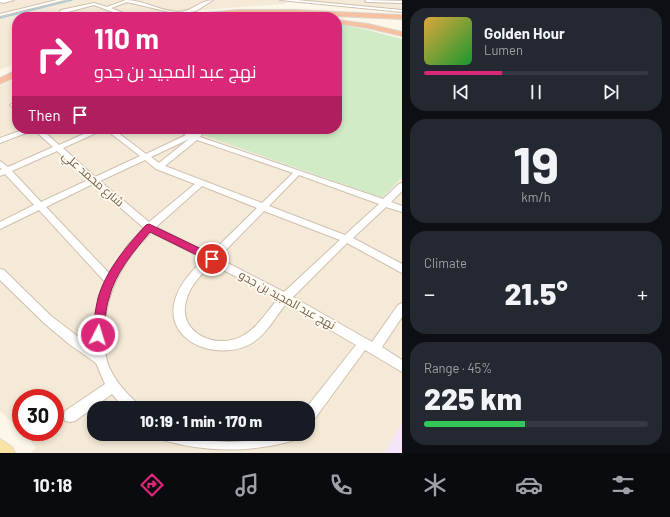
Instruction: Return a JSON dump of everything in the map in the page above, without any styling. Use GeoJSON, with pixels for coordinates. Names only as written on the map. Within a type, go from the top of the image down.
{"type":"FeatureCollection","features":[{"type":"Feature","properties":{"kind":"highway"},"geometry":{"type":"LineString","coordinates":[[234,12],[253,9],[335,8],[402,12]]}},
{"type":"Feature","properties":{"kind":"highway"},"geometry":{"type":"LineString","coordinates":[[342,16],[402,18]]}},
{"type":"Feature","properties":{"kind":"highway"},"geometry":{"type":"LineString","coordinates":[[342,23],[363,25],[402,34]]}},
{"type":"Feature","properties":{"kind":"highway"},"geometry":{"type":"LineString","coordinates":[[0,74],[12,71]]}},
{"type":"Feature","properties":{"kind":"highway"},"geometry":{"type":"LineString","coordinates":[[0,80],[12,73]]}},
{"type":"Feature","properties":{"kind":"street"},"geometry":{"type":"LineString","coordinates":[[0,0],[3,2],[13,0]]}},
{"type":"Feature","properties":{"kind":"street"},"geometry":{"type":"LineString","coordinates":[[13,0],[7,4],[20,10]]}},
{"type":"Feature","properties":{"kind":"street"},"geometry":{"type":"LineString","coordinates":[[0,14],[63,0]]}},
{"type":"Feature","properties":{"kind":"street"},"geometry":{"type":"LineString","coordinates":[[183,12],[194,10],[211,0]]}},
{"type":"Feature","properties":{"kind":"street"},"geometry":{"type":"LineString","coordinates":[[282,0],[338,3],[402,12]]}},
{"type":"Feature","properties":{"kind":"street"},"geometry":{"type":"LineString","coordinates":[[108,8],[124,1],[129,1],[174,12]]}},
{"type":"Feature","properties":{"kind":"street"},"geometry":{"type":"LineString","coordinates":[[370,8],[367,1],[402,2]]}},
{"type":"Feature","properties":{"kind":"street"},"geometry":{"type":"LineString","coordinates":[[62,12],[93,4],[119,12]]}},
{"type":"Feature","properties":{"kind":"street"},"geometry":{"type":"LineString","coordinates":[[0,141],[18,134]]}},
{"type":"Feature","properties":{"kind":"street","name":"شارع محمد علي"},"geometry":{"type":"LineString","coordinates":[[42,134],[94,181],[149,227]]}},
{"type":"Feature","properties":{"kind":"street"},"geometry":{"type":"LineString","coordinates":[[3,171],[89,134]]}},
{"type":"Feature","properties":{"kind":"street"},"geometry":{"type":"LineString","coordinates":[[116,134],[159,167],[265,206],[347,239],[402,269]]}},
{"type":"Feature","properties":{"kind":"street"},"geometry":{"type":"LineString","coordinates":[[188,134],[193,137],[402,209]]}},
{"type":"Feature","properties":{"kind":"street"},"geometry":{"type":"LineString","coordinates":[[159,167],[196,134]]}},
{"type":"Feature","properties":{"kind":"street"},"geometry":{"type":"LineString","coordinates":[[0,226],[145,156],[193,137]]}},
{"type":"Feature","properties":{"kind":"street"},"geometry":{"type":"LineString","coordinates":[[0,163],[3,171],[40,206],[110,281]]}},
{"type":"Feature","properties":{"kind":"street"},"geometry":{"type":"LineString","coordinates":[[298,172],[190,280],[181,295],[179,315],[185,328],[197,340],[221,347],[238,344],[255,334],[285,298],[402,186]]}},
{"type":"Feature","properties":{"kind":"street"},"geometry":{"type":"LineString","coordinates":[[126,401],[112,386],[100,359],[98,335],[103,298],[110,281],[129,250],[149,227],[201,183]]}},
{"type":"Feature","properties":{"kind":"street","name":"نهج عبد المجيد بن جدو"},"geometry":{"type":"LineString","coordinates":[[149,227],[285,298],[402,366]]}},
{"type":"Feature","properties":{"kind":"street"},"geometry":{"type":"LineString","coordinates":[[0,273],[42,315],[84,349],[100,359]]}},
{"type":"Feature","properties":{"kind":"street"},"geometry":{"type":"LineString","coordinates":[[315,408],[402,308]]}},
{"type":"Feature","properties":{"kind":"street"},"geometry":{"type":"LineString","coordinates":[[70,416],[112,386]]}},
{"type":"Feature","properties":{"kind":"street"},"geometry":{"type":"LineString","coordinates":[[177,441],[218,453],[255,451],[272,448],[283,441]]}},
{"type":"Feature","properties":{"kind":"shaded area"},"geometry":{"type":"Polygon","coordinates":[[[0,0],[402,0],[402,10],[288,1],[284,4],[190,12],[12,12],[12,65],[0,70],[0,0]]]}},
{"type":"Feature","properties":{"kind":"shaded area"},"geometry":{"type":"Polygon","coordinates":[[[12,80],[12,134],[217,134],[382,198],[402,177],[402,453],[31,453],[36,447],[30,441],[64,441],[64,389],[12,389],[12,422],[0,411],[0,86],[12,80]]]}},
{"type":"Feature","properties":{"kind":"shaded area"},"geometry":{"type":"Polygon","coordinates":[[[402,423],[402,453],[384,453],[402,423]]]}},
{"type":"Feature","properties":{"kind":"green space"},"geometry":{"type":"Polygon","coordinates":[[[342,25],[402,39],[402,177],[382,198],[200,134],[342,134],[342,25]]]}},
{"type":"Feature","properties":{"kind":"waterway"},"geometry":{"type":"LineString","coordinates":[[24,12],[72,0]]}},
{"type":"Feature","properties":{"kind":"waterway"},"geometry":{"type":"LineString","coordinates":[[0,18],[12,15]]}},
{"type":"Feature","properties":{"kind":"route"},"geometry":{"type":"LineString","coordinates":[[98,335],[103,298],[110,281],[119,264],[129,250],[149,227],[212,259]]}}]}
